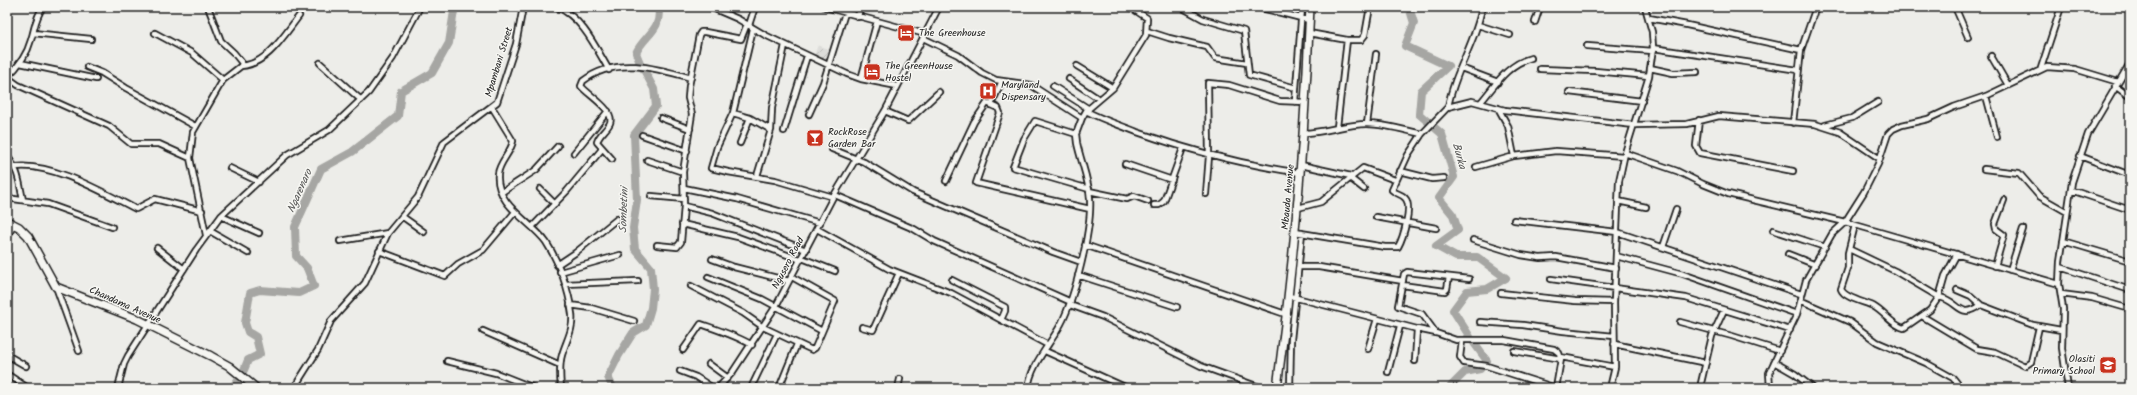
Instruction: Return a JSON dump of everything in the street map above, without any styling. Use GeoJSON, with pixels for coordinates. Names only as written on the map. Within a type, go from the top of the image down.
{"type":"FeatureCollection","features":[{"type":"Feature","properties":{"kind":"street"},"geometry":{"type":"LineString","coordinates":[[43,7],[35,20],[29,47],[20,63],[7,77],[18,85],[109,126],[131,144],[159,144],[190,158]]}},
{"type":"Feature","properties":{"kind":"street"},"geometry":{"type":"LineString","coordinates":[[208,7],[221,41],[239,58],[242,63],[241,66]]}},
{"type":"Feature","properties":{"kind":"street"},"geometry":{"type":"LineString","coordinates":[[125,388],[119,387],[124,364],[206,235],[221,216],[294,150],[336,124],[361,100],[393,58],[420,7]]}},
{"type":"Feature","properties":{"kind":"street","name":"Mpambani Street"},"geometry":{"type":"LineString","coordinates":[[294,388],[318,350],[331,321],[365,283],[388,233],[403,217],[418,197],[446,140],[492,107],[499,98],[516,44],[523,7]]}},
{"type":"Feature","properties":{"kind":"street"},"geometry":{"type":"LineString","coordinates":[[557,7],[567,12],[583,30],[609,70]]}},
{"type":"Feature","properties":{"kind":"street"},"geometry":{"type":"LineString","coordinates":[[710,7],[828,66],[860,79],[898,86]]}},
{"type":"Feature","properties":{"kind":"street"},"geometry":{"type":"LineString","coordinates":[[754,7],[733,113],[717,147],[711,168],[757,176],[834,196],[914,229],[936,242],[1070,304],[1102,317],[1201,366],[1262,388]]}},
{"type":"Feature","properties":{"kind":"street"},"geometry":{"type":"LineString","coordinates":[[826,7],[924,36],[954,52],[982,73],[1002,81],[1030,84],[1082,118]]}},
{"type":"Feature","properties":{"kind":"street"},"geometry":{"type":"LineString","coordinates":[[858,17],[860,7]]}},
{"type":"Feature","properties":{"kind":"street","name":"Ngusero Road"},"geometry":{"type":"LineString","coordinates":[[718,388],[728,378],[752,345],[776,306],[834,196],[885,111],[939,7]]}},
{"type":"Feature","properties":{"kind":"street"},"geometry":{"type":"LineString","coordinates":[[1028,388],[1031,374],[1070,304],[1082,262],[1090,209],[1089,190],[1076,134],[1082,118],[1087,110],[1113,88],[1144,39],[1147,31],[1147,18],[1130,7]]}},
{"type":"Feature","properties":{"kind":"street"},"geometry":{"type":"LineString","coordinates":[[1181,7],[1203,19],[1244,31],[1247,72],[1251,78],[1296,88]]}},
{"type":"Feature","properties":{"kind":"street"},"geometry":{"type":"LineString","coordinates":[[1257,7],[1309,20]]}},
{"type":"Feature","properties":{"kind":"street"},"geometry":{"type":"LineString","coordinates":[[1294,102],[1302,7]]}},
{"type":"Feature","properties":{"kind":"street","name":"Mbauda Avenue"},"geometry":{"type":"LineString","coordinates":[[1277,388],[1288,315],[1293,297],[1299,233],[1298,208],[1310,7]]}},
{"type":"Feature","properties":{"kind":"street"},"geometry":{"type":"LineString","coordinates":[[1309,33],[1358,41],[1363,38],[1370,7]]}},
{"type":"Feature","properties":{"kind":"street"},"geometry":{"type":"LineString","coordinates":[[1290,388],[1290,347],[1293,297],[1300,267],[1299,233],[1396,248],[1400,243],[1407,221],[1408,201],[1392,190],[1395,180],[1422,134],[1448,107],[1478,25],[1482,7]]}},
{"type":"Feature","properties":{"kind":"street"},"geometry":{"type":"LineString","coordinates":[[1535,22],[1540,7]]}},
{"type":"Feature","properties":{"kind":"street"},"geometry":{"type":"LineString","coordinates":[[1610,388],[1615,367],[1614,302],[1618,201],[1624,155],[1649,76],[1653,49],[1649,18],[1645,7]]}},
{"type":"Feature","properties":{"kind":"street"},"geometry":{"type":"LineString","coordinates":[[1793,123],[1798,70],[1802,50],[1816,7]]}},
{"type":"Feature","properties":{"kind":"street"},"geometry":{"type":"LineString","coordinates":[[1955,7],[1968,37]]}},
{"type":"Feature","properties":{"kind":"street"},"geometry":{"type":"LineString","coordinates":[[2041,68],[2061,7],[2056,7]]}},
{"type":"Feature","properties":{"kind":"street"},"geometry":{"type":"LineString","coordinates":[[809,114],[823,83],[845,13]]}},
{"type":"Feature","properties":{"kind":"street"},"geometry":{"type":"LineString","coordinates":[[206,235],[190,158],[195,126],[223,80],[241,66],[250,64],[268,54],[299,16]]}},
{"type":"Feature","properties":{"kind":"street"},"geometry":{"type":"LineString","coordinates":[[1649,18],[1802,50]]}},
{"type":"Feature","properties":{"kind":"street"},"geometry":{"type":"LineString","coordinates":[[860,79],[877,21]]}},
{"type":"Feature","properties":{"kind":"street"},"geometry":{"type":"LineString","coordinates":[[1478,25],[1510,35]]}},
{"type":"Feature","properties":{"kind":"street"},"geometry":{"type":"LineString","coordinates":[[657,245],[674,247],[680,245],[684,206],[683,172],[692,111],[688,98],[701,32],[739,39],[742,38],[750,26]]}},
{"type":"Feature","properties":{"kind":"street"},"geometry":{"type":"LineString","coordinates":[[1147,31],[1207,47],[1215,58],[1246,63]]}},
{"type":"Feature","properties":{"kind":"street"},"geometry":{"type":"LineString","coordinates":[[33,33],[91,39]]}},
{"type":"Feature","properties":{"kind":"street"},"geometry":{"type":"LineString","coordinates":[[155,33],[192,53],[223,80]]}},
{"type":"Feature","properties":{"kind":"street"},"geometry":{"type":"LineString","coordinates":[[1337,127],[1347,40]]}},
{"type":"Feature","properties":{"kind":"street"},"geometry":{"type":"LineString","coordinates":[[757,176],[771,130],[772,108],[785,45]]}},
{"type":"Feature","properties":{"kind":"street"},"geometry":{"type":"LineString","coordinates":[[1587,46],[1653,49],[1798,70]]}},
{"type":"Feature","properties":{"kind":"street"},"geometry":{"type":"LineString","coordinates":[[1367,124],[1376,54]]}},
{"type":"Feature","properties":{"kind":"street"},"geometry":{"type":"LineString","coordinates":[[784,130],[807,56]]}},
{"type":"Feature","properties":{"kind":"street"},"geometry":{"type":"LineString","coordinates":[[1991,56],[2008,85]]}},
{"type":"Feature","properties":{"kind":"street"},"geometry":{"type":"LineString","coordinates":[[1481,102],[1514,64],[1531,58]]}},
{"type":"Feature","properties":{"kind":"street"},"geometry":{"type":"LineString","coordinates":[[20,63],[96,80]]}},
{"type":"Feature","properties":{"kind":"street"},"geometry":{"type":"LineString","coordinates":[[320,63],[361,100]]}},
{"type":"Feature","properties":{"kind":"street"},"geometry":{"type":"LineString","coordinates":[[2068,388],[2061,330],[2063,316],[2059,284],[2063,241],[2071,190],[2080,156],[2088,134],[2116,84],[2130,63]]}},
{"type":"Feature","properties":{"kind":"street"},"geometry":{"type":"LineString","coordinates":[[612,159],[602,149],[598,140],[610,122],[608,111],[584,89],[581,83],[586,78],[609,70],[627,66],[644,66],[691,78]]}},
{"type":"Feature","properties":{"kind":"street"},"geometry":{"type":"LineString","coordinates":[[1077,66],[1113,88]]}},
{"type":"Feature","properties":{"kind":"street"},"geometry":{"type":"LineString","coordinates":[[1770,388],[1768,376],[1797,314],[1802,301],[1802,294],[1806,280],[1832,234],[1846,222],[1880,159],[1888,134],[1893,129],[1902,124],[1928,119],[1954,106],[1986,96],[2041,68],[2053,66],[2075,69],[2116,84],[2130,97]]}},
{"type":"Feature","properties":{"kind":"street"},"geometry":{"type":"LineString","coordinates":[[87,67],[102,73],[195,126]]}},
{"type":"Feature","properties":{"kind":"street"},"geometry":{"type":"LineString","coordinates":[[1461,68],[1498,82]]}},
{"type":"Feature","properties":{"kind":"street"},"geometry":{"type":"LineString","coordinates":[[1650,68],[1673,73],[1697,72]]}},
{"type":"Feature","properties":{"kind":"street"},"geometry":{"type":"LineString","coordinates":[[1540,70],[1595,71],[1649,76]]}},
{"type":"Feature","properties":{"kind":"street"},"geometry":{"type":"LineString","coordinates":[[1069,79],[1099,100]]}},
{"type":"Feature","properties":{"kind":"street"},"geometry":{"type":"LineString","coordinates":[[991,105],[1002,81]]}},
{"type":"Feature","properties":{"kind":"street"},"geometry":{"type":"LineString","coordinates":[[1206,194],[1209,156],[1208,84],[1229,85],[1272,100],[1305,102]]}},
{"type":"Feature","properties":{"kind":"street"},"geometry":{"type":"LineString","coordinates":[[1053,86],[1087,110],[1105,120],[1183,148],[1209,156],[1301,173]]}},
{"type":"Feature","properties":{"kind":"street"},"geometry":{"type":"LineString","coordinates":[[885,111],[908,121],[939,92]]}},
{"type":"Feature","properties":{"kind":"street"},"geometry":{"type":"LineString","coordinates":[[1569,92],[1642,101]]}},
{"type":"Feature","properties":{"kind":"street"},"geometry":{"type":"LineString","coordinates":[[1986,96],[1997,137]]}},
{"type":"Feature","properties":{"kind":"street"},"geometry":{"type":"LineString","coordinates":[[1448,107],[1464,102],[1481,102],[1498,108],[1634,125],[1687,124],[1699,120],[1725,116],[1823,125],[1852,118],[1878,102]]}},
{"type":"Feature","properties":{"kind":"street"},"geometry":{"type":"LineString","coordinates":[[946,181],[984,104],[987,103],[1000,110],[1000,113],[976,183],[1090,209]]}},
{"type":"Feature","properties":{"kind":"street"},"geometry":{"type":"LineString","coordinates":[[492,107],[513,142],[499,170],[498,176],[502,192],[508,205],[532,227],[546,243],[565,284],[570,305],[572,324],[560,365],[561,388]]}},
{"type":"Feature","properties":{"kind":"street"},"geometry":{"type":"LineString","coordinates":[[1498,108],[1508,126],[1514,156]]}},
{"type":"Feature","properties":{"kind":"street"},"geometry":{"type":"LineString","coordinates":[[574,153],[608,111]]}},
{"type":"Feature","properties":{"kind":"street"},"geometry":{"type":"LineString","coordinates":[[733,113],[750,118],[771,130]]}},
{"type":"Feature","properties":{"kind":"street"},"geometry":{"type":"LineString","coordinates":[[661,118],[690,129]]}},
{"type":"Feature","properties":{"kind":"street"},"geometry":{"type":"LineString","coordinates":[[740,143],[750,118]]}},
{"type":"Feature","properties":{"kind":"street"},"geometry":{"type":"LineString","coordinates":[[1699,120],[1696,146],[1700,153],[1793,171]]}},
{"type":"Feature","properties":{"kind":"street"},"geometry":{"type":"LineString","coordinates":[[1076,134],[1035,121],[1024,140],[1013,167],[1089,190],[1127,199],[1134,196],[1148,201]]}},
{"type":"Feature","properties":{"kind":"street"},"geometry":{"type":"LineString","coordinates":[[1303,133],[1326,132],[1337,127],[1367,124],[1383,125],[1422,134]]}},
{"type":"Feature","properties":{"kind":"street"},"geometry":{"type":"LineString","coordinates":[[1823,125],[1848,136],[1880,159]]}},
{"type":"Feature","properties":{"kind":"street"},"geometry":{"type":"LineString","coordinates":[[642,135],[687,151]]}},
{"type":"Feature","properties":{"kind":"street"},"geometry":{"type":"LineString","coordinates":[[502,192],[536,170],[558,146]]}},
{"type":"Feature","properties":{"kind":"street"},"geometry":{"type":"LineString","coordinates":[[1154,205],[1159,205],[1164,201],[1183,148]]}},
{"type":"Feature","properties":{"kind":"street"},"geometry":{"type":"LineString","coordinates":[[532,227],[555,204],[602,149]]}},
{"type":"Feature","properties":{"kind":"street"},"geometry":{"type":"LineString","coordinates":[[832,149],[857,158],[913,192],[1053,252],[1082,262]]}},
{"type":"Feature","properties":{"kind":"street"},"geometry":{"type":"LineString","coordinates":[[1476,167],[1514,156],[1556,151],[1624,155],[1677,171],[1728,194],[1846,222],[2059,284]]}},
{"type":"Feature","properties":{"kind":"street"},"geometry":{"type":"LineString","coordinates":[[7,156],[15,167],[23,200]]}},
{"type":"Feature","properties":{"kind":"street"},"geometry":{"type":"LineString","coordinates":[[2080,156],[2130,175]]}},
{"type":"Feature","properties":{"kind":"street"},"geometry":{"type":"LineString","coordinates":[[646,160],[683,172]]}},
{"type":"Feature","properties":{"kind":"street"},"geometry":{"type":"LineString","coordinates":[[1125,164],[1172,180]]}},
{"type":"Feature","properties":{"kind":"street"},"geometry":{"type":"LineString","coordinates":[[1301,165],[1350,177],[1364,189]]}},
{"type":"Feature","properties":{"kind":"street"},"geometry":{"type":"LineString","coordinates":[[15,167],[32,166],[83,182],[136,209],[155,199],[202,211]]}},
{"type":"Feature","properties":{"kind":"street"},"geometry":{"type":"LineString","coordinates":[[230,168],[259,182]]}},
{"type":"Feature","properties":{"kind":"street"},"geometry":{"type":"LineString","coordinates":[[1298,208],[1321,202],[1360,170],[1366,169],[1395,180]]}},
{"type":"Feature","properties":{"kind":"street"},"geometry":{"type":"LineString","coordinates":[[1984,169],[2019,173],[2039,196],[2067,212]]}},
{"type":"Feature","properties":{"kind":"street"},"geometry":{"type":"LineString","coordinates":[[1400,171],[1432,179],[1444,178]]}},
{"type":"Feature","properties":{"kind":"street"},"geometry":{"type":"LineString","coordinates":[[684,188],[744,201],[820,223]]}},
{"type":"Feature","properties":{"kind":"street"},"geometry":{"type":"LineString","coordinates":[[540,189],[555,204]]}},
{"type":"Feature","properties":{"kind":"street"},"geometry":{"type":"LineString","coordinates":[[2071,190],[2130,210]]}},
{"type":"Feature","properties":{"kind":"street"},"geometry":{"type":"LineString","coordinates":[[651,196],[684,199]]}},
{"type":"Feature","properties":{"kind":"street"},"geometry":{"type":"LineString","coordinates":[[7,198],[48,204],[112,227]]}},
{"type":"Feature","properties":{"kind":"street"},"geometry":{"type":"LineString","coordinates":[[1995,266],[2004,235],[1996,229],[1995,224],[2004,200]]}},
{"type":"Feature","properties":{"kind":"street"},"geometry":{"type":"LineString","coordinates":[[1618,201],[1646,207]]}},
{"type":"Feature","properties":{"kind":"street"},"geometry":{"type":"LineString","coordinates":[[684,206],[712,212],[806,250]]}},
{"type":"Feature","properties":{"kind":"street"},"geometry":{"type":"LineString","coordinates":[[1663,247],[1676,209]]}},
{"type":"Feature","properties":{"kind":"street"},"geometry":{"type":"LineString","coordinates":[[379,251],[445,276],[458,264],[483,250],[515,212]]}},
{"type":"Feature","properties":{"kind":"street"},"geometry":{"type":"LineString","coordinates":[[221,216],[259,233]]}},
{"type":"Feature","properties":{"kind":"street"},"geometry":{"type":"LineString","coordinates":[[403,217],[424,232]]}},
{"type":"Feature","properties":{"kind":"street"},"geometry":{"type":"LineString","coordinates":[[1376,217],[1407,221],[1436,228]]}},
{"type":"Feature","properties":{"kind":"street"},"geometry":{"type":"LineString","coordinates":[[557,265],[575,253],[616,219]]}},
{"type":"Feature","properties":{"kind":"street"},"geometry":{"type":"LineString","coordinates":[[1514,220],[1617,232],[1802,294]]}},
{"type":"Feature","properties":{"kind":"street"},"geometry":{"type":"LineString","coordinates":[[7,238],[10,223],[22,230],[33,243],[56,287],[79,351]]}},
{"type":"Feature","properties":{"kind":"street"},"geometry":{"type":"LineString","coordinates":[[682,224],[738,238],[835,271]]}},
{"type":"Feature","properties":{"kind":"street"},"geometry":{"type":"LineString","coordinates":[[1855,225],[1849,249],[1849,265],[1841,289],[1842,293],[1874,306],[1901,328],[1906,328],[1932,308],[1939,297],[1944,276],[1957,254]]}},
{"type":"Feature","properties":{"kind":"street"},"geometry":{"type":"LineString","coordinates":[[817,229],[899,273],[950,293],[1048,345]]}},
{"type":"Feature","properties":{"kind":"street"},"geometry":{"type":"LineString","coordinates":[[2010,270],[2023,229]]}},
{"type":"Feature","properties":{"kind":"street"},"geometry":{"type":"LineString","coordinates":[[1773,230],[1825,247]]}},
{"type":"Feature","properties":{"kind":"street"},"geometry":{"type":"LineString","coordinates":[[210,231],[248,254]]}},
{"type":"Feature","properties":{"kind":"street"},"geometry":{"type":"LineString","coordinates":[[340,241],[388,233]]}},
{"type":"Feature","properties":{"kind":"street"},"geometry":{"type":"LineString","coordinates":[[1473,240],[1521,255],[1540,258],[1556,257],[1616,268]]}},
{"type":"Feature","properties":{"kind":"street"},"geometry":{"type":"LineString","coordinates":[[2063,241],[2130,261]]}},
{"type":"Feature","properties":{"kind":"street"},"geometry":{"type":"LineString","coordinates":[[1085,245],[1288,315]]}},
{"type":"Feature","properties":{"kind":"street"},"geometry":{"type":"LineString","coordinates":[[157,248],[184,269]]}},
{"type":"Feature","properties":{"kind":"street"},"geometry":{"type":"LineString","coordinates":[[1849,249],[1900,273],[1967,312],[1973,311],[1981,305]]}},
{"type":"Feature","properties":{"kind":"street"},"geometry":{"type":"LineString","coordinates":[[1788,254],[1816,264]]}},
{"type":"Feature","properties":{"kind":"street"},"geometry":{"type":"LineString","coordinates":[[560,272],[620,255]]}},
{"type":"Feature","properties":{"kind":"street"},"geometry":{"type":"LineString","coordinates":[[1616,256],[1683,274],[1797,314]]}},
{"type":"Feature","properties":{"kind":"street"},"geometry":{"type":"LineString","coordinates":[[691,286],[743,313],[763,327],[797,344],[814,350],[835,301],[790,280],[734,267],[712,259]]}},
{"type":"Feature","properties":{"kind":"street"},"geometry":{"type":"LineString","coordinates":[[1300,267],[1319,267],[1445,292],[1449,277]]}},
{"type":"Feature","properties":{"kind":"street"},"geometry":{"type":"LineString","coordinates":[[2060,267],[2130,290]]}},
{"type":"Feature","properties":{"kind":"street"},"geometry":{"type":"LineString","coordinates":[[1436,333],[1422,314],[1398,306],[1404,274],[1407,272],[1469,279]]}},
{"type":"Feature","properties":{"kind":"street"},"geometry":{"type":"LineString","coordinates":[[862,327],[873,330],[899,273]]}},
{"type":"Feature","properties":{"kind":"street"},"geometry":{"type":"LineString","coordinates":[[1078,275],[1177,307]]}},
{"type":"Feature","properties":{"kind":"street"},"geometry":{"type":"LineString","coordinates":[[708,277],[776,306],[822,331]]}},
{"type":"Feature","properties":{"kind":"street"},"geometry":{"type":"LineString","coordinates":[[1551,279],[1686,298],[1790,330]]}},
{"type":"Feature","properties":{"kind":"street"},"geometry":{"type":"LineString","coordinates":[[952,280],[1005,307],[1001,320]]}},
{"type":"Feature","properties":{"kind":"street"},"geometry":{"type":"LineString","coordinates":[[565,284],[638,281]]}},
{"type":"Feature","properties":{"kind":"street","name":"Chandama Avenue"},"geometry":{"type":"LineString","coordinates":[[56,287],[110,307],[211,356],[229,366],[256,388]]}},
{"type":"Feature","properties":{"kind":"street"},"geometry":{"type":"LineString","coordinates":[[1957,290],[1971,296],[1981,305],[2038,327],[2061,330]]}},
{"type":"Feature","properties":{"kind":"street"},"geometry":{"type":"LineString","coordinates":[[1501,293],[1575,301],[1614,302]]}},
{"type":"Feature","properties":{"kind":"street"},"geometry":{"type":"LineString","coordinates":[[2061,294],[2092,298],[2130,309]]}},
{"type":"Feature","properties":{"kind":"street"},"geometry":{"type":"LineString","coordinates":[[1293,297],[1462,341],[1504,340],[1554,349],[1561,358],[1556,388],[1487,366],[1464,363],[1460,357],[1462,341]]}},
{"type":"Feature","properties":{"kind":"street"},"geometry":{"type":"LineString","coordinates":[[1802,301],[1850,322],[1877,342],[1923,361],[1953,378],[1957,383]]}},
{"type":"Feature","properties":{"kind":"street"},"geometry":{"type":"LineString","coordinates":[[570,305],[591,308],[634,321]]}},
{"type":"Feature","properties":{"kind":"street"},"geometry":{"type":"LineString","coordinates":[[1701,383],[1714,330],[1724,310]]}},
{"type":"Feature","properties":{"kind":"street"},"geometry":{"type":"LineString","coordinates":[[1922,316],[1977,349],[1995,352],[2025,366],[2032,362],[2038,327]]}},
{"type":"Feature","properties":{"kind":"street"},"geometry":{"type":"LineString","coordinates":[[1368,349],[1377,320]]}},
{"type":"Feature","properties":{"kind":"street"},"geometry":{"type":"LineString","coordinates":[[1480,322],[1523,325],[1614,336]]}},
{"type":"Feature","properties":{"kind":"street"},"geometry":{"type":"LineString","coordinates":[[1680,322],[1714,330],[1780,351]]}},
{"type":"Feature","properties":{"kind":"street"},"geometry":{"type":"LineString","coordinates":[[684,350],[701,324],[721,333],[736,336],[752,345]]}},
{"type":"Feature","properties":{"kind":"street"},"geometry":{"type":"LineString","coordinates":[[1388,372],[1400,326]]}},
{"type":"Feature","properties":{"kind":"street"},"geometry":{"type":"LineString","coordinates":[[1415,361],[1417,329]]}},
{"type":"Feature","properties":{"kind":"street"},"geometry":{"type":"LineString","coordinates":[[483,331],[560,365]]}},
{"type":"Feature","properties":{"kind":"street"},"geometry":{"type":"LineString","coordinates":[[752,388],[777,334]]}},
{"type":"Feature","properties":{"kind":"street"},"geometry":{"type":"LineString","coordinates":[[779,388],[797,344]]}},
{"type":"Feature","properties":{"kind":"street"},"geometry":{"type":"LineString","coordinates":[[1614,344],[1706,363]]}},
{"type":"Feature","properties":{"kind":"street"},"geometry":{"type":"LineString","coordinates":[[1045,351],[1127,388]]}},
{"type":"Feature","properties":{"kind":"street"},"geometry":{"type":"LineString","coordinates":[[1514,351],[1615,367]]}},
{"type":"Feature","properties":{"kind":"street"},"geometry":{"type":"LineString","coordinates":[[7,356],[26,366]]}},
{"type":"Feature","properties":{"kind":"street"},"geometry":{"type":"LineString","coordinates":[[447,360],[496,373],[534,388]]}},
{"type":"Feature","properties":{"kind":"street"},"geometry":{"type":"LineString","coordinates":[[1774,362],[1795,374],[1813,388]]}},
{"type":"Feature","properties":{"kind":"street"},"geometry":{"type":"LineString","coordinates":[[709,364],[728,378]]}},
{"type":"Feature","properties":{"kind":"street"},"geometry":{"type":"LineString","coordinates":[[680,371],[696,377],[713,388]]}},
{"type":"Feature","properties":{"kind":"street"},"geometry":{"type":"LineString","coordinates":[[7,374],[28,388]]}},
{"type":"Feature","properties":{"kind":"street"},"geometry":{"type":"LineString","coordinates":[[898,388],[900,379]]}},
{"type":"Feature","properties":{"kind":"shaded area"},"geometry":{"type":"Polygon","coordinates":[[[818,45],[831,50],[827,63],[814,56],[818,45]]]}},
{"type":"Feature","properties":{"kind":"waterway","name":"Ngarenaro"},"geometry":{"type":"LineString","coordinates":[[244,370],[248,360],[260,354],[256,337],[248,332],[245,323],[250,293],[260,290],[299,293],[314,286],[307,268],[296,256],[295,227],[321,169],[352,152],[398,116],[401,91],[432,73],[449,43],[454,11],[449,7]]}},
{"type":"Feature","properties":{"kind":"waterway","name":"Sombetini"},"geometry":{"type":"LineString","coordinates":[[640,63],[636,53],[639,47],[652,32],[658,21],[658,7]]}},
{"type":"Feature","properties":{"kind":"waterway","name":"Burka"},"geometry":{"type":"LineString","coordinates":[[1409,7],[1414,23],[1405,46],[1448,66],[1421,91],[1419,114],[1442,134],[1454,177],[1439,198],[1453,215],[1458,230],[1436,246],[1456,257],[1477,257],[1506,278],[1487,289],[1467,291],[1453,310],[1470,337]]}},
{"type":"Feature","properties":{"kind":"waterway","name":"Sombetini"},"geometry":{"type":"LineString","coordinates":[[613,388],[608,377],[619,355],[633,333],[646,325],[651,308],[653,289],[651,268],[635,249],[633,228],[637,200],[634,135],[656,106],[654,89],[644,70]]}},
{"type":"Feature","properties":{"kind":"waterway"},"geometry":{"type":"LineString","coordinates":[[1474,343],[1487,361],[1485,363]]}},
{"type":"Feature","properties":{"kind":"waterway"},"geometry":{"type":"LineString","coordinates":[[1452,388],[1451,386],[1465,372],[1480,369]]}},
{"type":"Feature","properties":{"kind":"waterway","name":"Ngarenaro"},"geometry":{"type":"LineString","coordinates":[[232,388],[237,381]]}},
{"type":"Feature","properties":{"kind":"place","name":"The Greenhouse"},"geometry":{"type":"Point","coordinates":[906,33]}},
{"type":"Feature","properties":{"kind":"place","name":"The GreenHouse Hostel"},"geometry":{"type":"Point","coordinates":[872,72]}},
{"type":"Feature","properties":{"kind":"place","name":"Maryland Dispensary"},"geometry":{"type":"Point","coordinates":[988,91]}},
{"type":"Feature","properties":{"kind":"place","name":"RockRose Garden Bar"},"geometry":{"type":"Point","coordinates":[815,138]}},
{"type":"Feature","properties":{"kind":"place","name":"Olasiti Primary School"},"geometry":{"type":"Point","coordinates":[2108,365]}}]}
